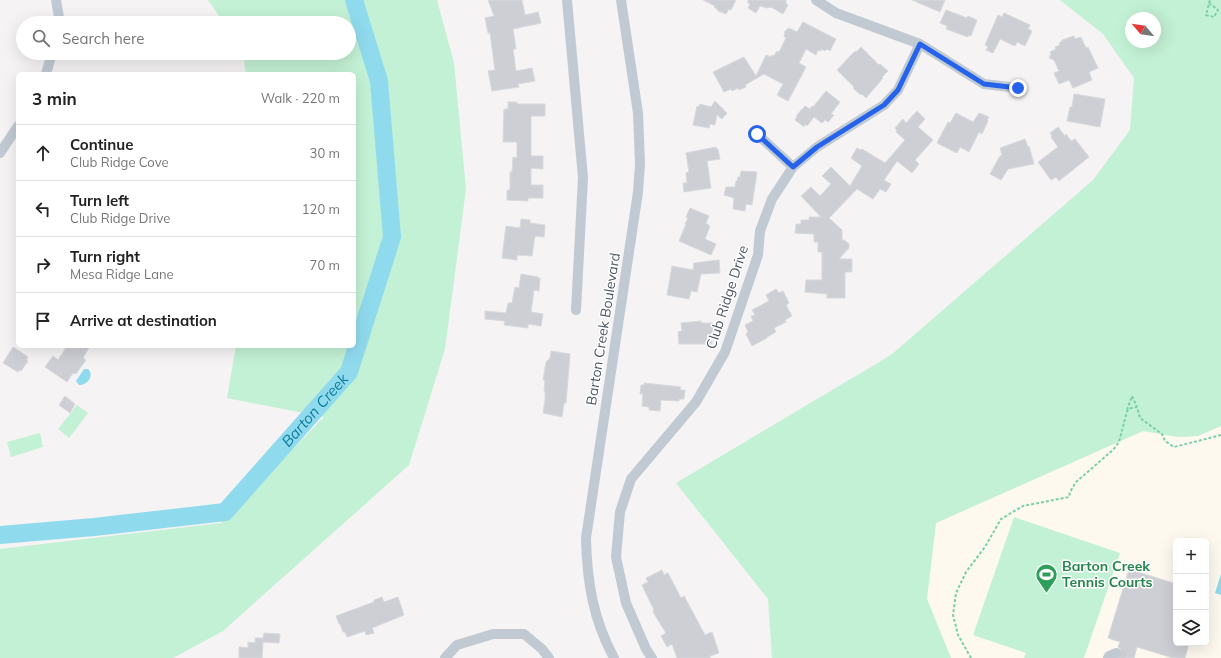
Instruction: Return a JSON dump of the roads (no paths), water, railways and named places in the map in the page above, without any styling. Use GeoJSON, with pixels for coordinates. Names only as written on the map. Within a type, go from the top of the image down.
{"type":"FeatureCollection","features":[{"type":"Feature","properties":{"kind":"street"},"geometry":{"type":"LineString","coordinates":[[56,0],[59,16]]}},
{"type":"Feature","properties":{"kind":"street"},"geometry":{"type":"LineString","coordinates":[[567,0],[583,178],[576,310]]}},
{"type":"Feature","properties":{"kind":"street","name":"Barton Creek Boulevard"},"geometry":{"type":"LineString","coordinates":[[614,658],[598,623],[592,600],[586,560],[586,538],[638,192],[640,164],[638,113],[621,0]]}},
{"type":"Feature","properties":{"kind":"street"},"geometry":{"type":"LineString","coordinates":[[816,0],[836,13],[920,44],[984,84],[1018,88]]}},
{"type":"Feature","properties":{"kind":"street","name":"Club Ridge Drive"},"geometry":{"type":"LineString","coordinates":[[652,658],[646,649],[626,603],[616,556],[620,512],[631,479],[696,402],[725,352],[758,254],[760,231],[772,199],[793,167],[817,147],[884,105],[898,90],[920,44]]}},
{"type":"Feature","properties":{"kind":"street"},"geometry":{"type":"LineString","coordinates":[[47,72],[50,60]]}},
{"type":"Feature","properties":{"kind":"street"},"geometry":{"type":"LineString","coordinates":[[0,153],[16,129]]}},
{"type":"Feature","properties":{"kind":"street"},"geometry":{"type":"LineString","coordinates":[[757,134],[793,167]]}},
{"type":"Feature","properties":{"kind":"street"},"geometry":{"type":"LineString","coordinates":[[445,658],[457,645],[494,634],[524,634],[542,649],[549,658]]}},
{"type":"Feature","properties":{"kind":"water"},"geometry":{"type":"Polygon","coordinates":[[[84,369],[88,369],[91,374],[87,382],[79,385],[76,381],[84,369]]]}},
{"type":"Feature","properties":{"kind":"water"},"geometry":{"type":"Polygon","coordinates":[[[1221,574],[1221,595],[1215,593],[1221,574]]]}},
{"type":"Feature","properties":{"kind":"waterway","name":"Barton Creek"},"geometry":{"type":"LineString","coordinates":[[0,535],[94,527],[225,512],[349,372],[392,237],[379,81],[354,0]]}},
{"type":"Feature","properties":{"kind":"tunnel"},"geometry":{"type":"LineString","coordinates":[[1116,653],[1129,658]]}},
{"type":"Feature","properties":{"kind":"place","name":"Barton Creek Tennis Courts"},"geometry":{"type":"Point","coordinates":[1047,594]}}]}
